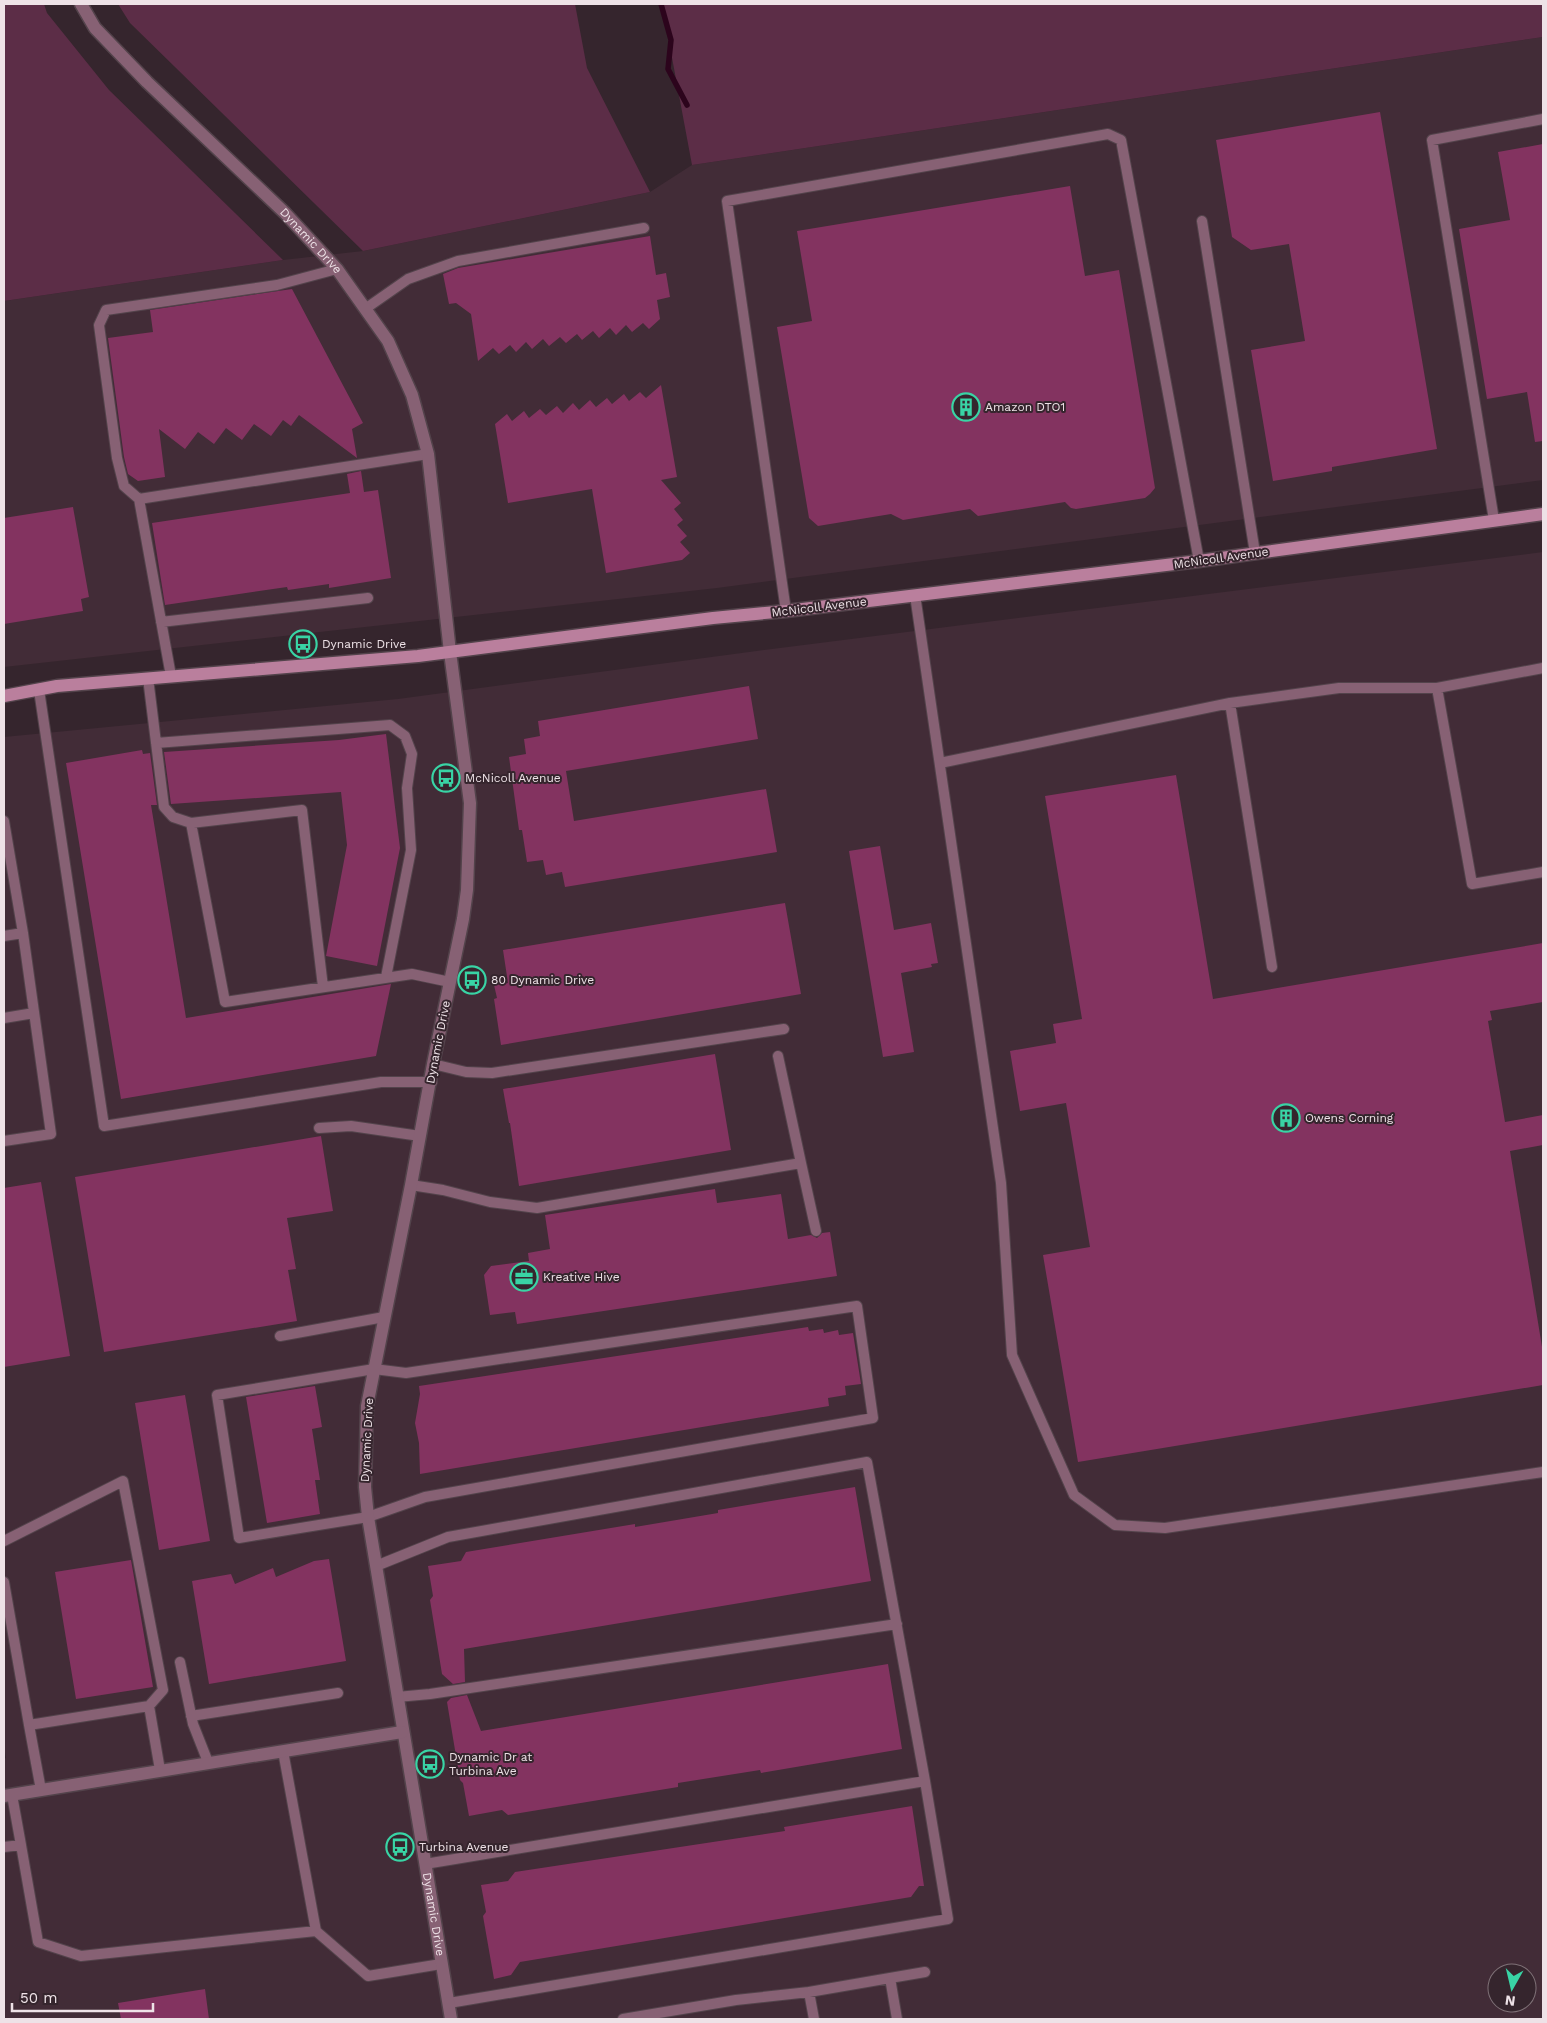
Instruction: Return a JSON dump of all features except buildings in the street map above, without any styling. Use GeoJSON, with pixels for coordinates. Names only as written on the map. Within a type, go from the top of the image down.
{"type":"FeatureCollection","features":[{"type":"Feature","properties":{"kind":"main road","name":"McNicoll Avenue"},"geometry":{"type":"LineString","coordinates":[[4,696],[39,690],[148,678],[418,656],[713,618],[786,611],[1199,561],[1543,514]]}},
{"type":"Feature","properties":{"kind":"street","name":"Dynamic Drive"},"geometry":{"type":"LineString","coordinates":[[81,4],[95,28],[147,82],[285,213],[337,269],[388,342],[412,395],[428,454],[450,652],[470,802],[467,890],[463,919],[367,1406],[365,1487],[368,1517],[402,1732],[451,2019]]}},
{"type":"Feature","properties":{"kind":"street"},"geometry":{"type":"LineString","coordinates":[[8,1796],[402,1732]]}},
{"type":"Feature","properties":{"kind":"lane"},"geometry":{"type":"LineString","coordinates":[[1494,520],[1432,140],[1543,119]]}},
{"type":"Feature","properties":{"kind":"lane"},"geometry":{"type":"LineString","coordinates":[[786,611],[728,201],[1108,134],[1121,140],[1199,561]]}},
{"type":"Feature","properties":{"kind":"lane"},"geometry":{"type":"LineString","coordinates":[[1202,222],[1255,553]]}},
{"type":"Feature","properties":{"kind":"lane"},"geometry":{"type":"LineString","coordinates":[[365,309],[408,279],[458,261],[644,228]]}},
{"type":"Feature","properties":{"kind":"lane"},"geometry":{"type":"LineString","coordinates":[[170,676],[139,499],[124,486],[116,458],[99,325],[106,310],[277,284],[337,269]]}},
{"type":"Feature","properties":{"kind":"lane"},"geometry":{"type":"LineString","coordinates":[[139,499],[428,454]]}},
{"type":"Feature","properties":{"kind":"lane"},"geometry":{"type":"LineString","coordinates":[[914,595],[1000,1183],[1012,1355],[1074,1495],[1115,1525],[1165,1528],[1543,1472]]}},
{"type":"Feature","properties":{"kind":"lane"},"geometry":{"type":"LineString","coordinates":[[161,622],[368,598]]}},
{"type":"Feature","properties":{"kind":"lane"},"geometry":{"type":"LineString","coordinates":[[940,763],[1230,703],[1339,688],[1437,688],[1543,668]]}},
{"type":"Feature","properties":{"kind":"lane"},"geometry":{"type":"LineString","coordinates":[[148,678],[164,807],[173,817],[192,823],[302,810],[323,987]]}},
{"type":"Feature","properties":{"kind":"lane"},"geometry":{"type":"LineString","coordinates":[[1437,688],[1472,884],[1543,872]]}},
{"type":"Feature","properties":{"kind":"lane"},"geometry":{"type":"LineString","coordinates":[[39,690],[104,1126],[382,1082],[431,1082]]}},
{"type":"Feature","properties":{"kind":"lane"},"geometry":{"type":"LineString","coordinates":[[1230,703],[1272,967]]}},
{"type":"Feature","properties":{"kind":"lane"},"geometry":{"type":"LineString","coordinates":[[156,743],[390,725],[406,736],[412,754],[407,788],[411,850],[386,977]]}},
{"type":"Feature","properties":{"kind":"lane"},"geometry":{"type":"LineString","coordinates":[[4,821],[23,933],[51,1134],[4,1141]]}},
{"type":"Feature","properties":{"kind":"lane"},"geometry":{"type":"LineString","coordinates":[[192,823],[225,1002],[412,974],[450,982]]}},
{"type":"Feature","properties":{"kind":"lane"},"geometry":{"type":"LineString","coordinates":[[4,936],[23,933]]}},
{"type":"Feature","properties":{"kind":"lane"},"geometry":{"type":"LineString","coordinates":[[4,1018],[34,1013]]}},
{"type":"Feature","properties":{"kind":"lane"},"geometry":{"type":"LineString","coordinates":[[433,1064],[466,1072],[492,1073],[784,1029]]}},
{"type":"Feature","properties":{"kind":"lane"},"geometry":{"type":"LineString","coordinates":[[778,1056],[816,1231]]}},
{"type":"Feature","properties":{"kind":"lane"},"geometry":{"type":"LineString","coordinates":[[319,1128],[351,1126],[420,1136]]}},
{"type":"Feature","properties":{"kind":"lane"},"geometry":{"type":"LineString","coordinates":[[411,1185],[443,1190],[490,1202],[537,1208],[801,1163]]}},
{"type":"Feature","properties":{"kind":"lane"},"geometry":{"type":"LineString","coordinates":[[857,1306],[873,1418],[425,1497],[368,1517],[239,1538],[218,1395],[374,1369],[406,1373],[857,1306]]}},
{"type":"Feature","properties":{"kind":"lane"},"geometry":{"type":"LineString","coordinates":[[280,1336],[384,1317]]}},
{"type":"Feature","properties":{"kind":"lane"},"geometry":{"type":"LineString","coordinates":[[376,1566],[448,1537],[867,1462],[926,1781],[948,1920],[449,2003]]}},
{"type":"Feature","properties":{"kind":"lane"},"geometry":{"type":"LineString","coordinates":[[4,1541],[123,1481],[163,1690],[149,1706],[30,1725]]}},
{"type":"Feature","properties":{"kind":"lane"},"geometry":{"type":"LineString","coordinates":[[4,1582],[41,1790]]}},
{"type":"Feature","properties":{"kind":"lane"},"geometry":{"type":"LineString","coordinates":[[397,1697],[430,1694],[897,1624]]}},
{"type":"Feature","properties":{"kind":"lane"},"geometry":{"type":"LineString","coordinates":[[180,1662],[191,1716],[208,1762]]}},
{"type":"Feature","properties":{"kind":"lane"},"geometry":{"type":"LineString","coordinates":[[191,1716],[338,1694]]}},
{"type":"Feature","properties":{"kind":"lane"},"geometry":{"type":"LineString","coordinates":[[149,1706],[160,1770]]}},
{"type":"Feature","properties":{"kind":"lane"},"geometry":{"type":"LineString","coordinates":[[283,1750],[316,1930],[368,1976],[441,1964]]}},
{"type":"Feature","properties":{"kind":"lane"},"geometry":{"type":"LineString","coordinates":[[425,1864],[926,1781]]}},
{"type":"Feature","properties":{"kind":"lane"},"geometry":{"type":"LineString","coordinates":[[8,1796],[21,1845],[38,1942],[81,1956],[316,1930]]}},
{"type":"Feature","properties":{"kind":"lane"},"geometry":{"type":"LineString","coordinates":[[4,1847],[21,1845]]}},
{"type":"Feature","properties":{"kind":"lane"},"geometry":{"type":"LineString","coordinates":[[623,2019],[736,2000],[809,1992],[925,1972]]}},
{"type":"Feature","properties":{"kind":"lane"},"geometry":{"type":"LineString","coordinates":[[890,1978],[897,2019]]}},
{"type":"Feature","properties":{"kind":"lane"},"geometry":{"type":"LineString","coordinates":[[809,1992],[814,2019]]}},
{"type":"Feature","properties":{"kind":"shaded area"},"geometry":{"type":"Polygon","coordinates":[[[4,4],[44,4],[47,13],[109,90],[283,260],[4,301],[4,4]]]}},
{"type":"Feature","properties":{"kind":"shaded area"},"geometry":{"type":"Polygon","coordinates":[[[118,4],[575,4],[587,68],[650,192],[363,251],[130,23],[118,4]]]}},
{"type":"Feature","properties":{"kind":"shaded area"},"geometry":{"type":"Polygon","coordinates":[[[662,4],[1543,4],[1543,37],[692,165],[662,4]]]}},
{"type":"Feature","properties":{"kind":"shaded area"},"geometry":{"type":"Polygon","coordinates":[[[1543,37],[1543,480],[717,588],[4,667],[4,301],[283,260],[363,251],[650,192],[692,165],[1543,37]]]}},
{"type":"Feature","properties":{"kind":"shaded area"},"geometry":{"type":"Polygon","coordinates":[[[1543,552],[1543,2019],[4,2019],[4,1759],[6,1758],[4,1747],[4,737],[398,699],[772,649],[1543,552]]]}},
{"type":"Feature","properties":{"kind":"waterway"},"geometry":{"type":"LineString","coordinates":[[661,4],[671,40],[668,69],[687,105]]}},
{"type":"Feature","properties":{"kind":"place","name":"Amazon DTO1"},"geometry":{"type":"Point","coordinates":[966,407]}},
{"type":"Feature","properties":{"kind":"place","name":"Dynamic Drive"},"geometry":{"type":"Point","coordinates":[303,644]}},
{"type":"Feature","properties":{"kind":"place","name":"McNicoll Avenue"},"geometry":{"type":"Point","coordinates":[446,778]}},
{"type":"Feature","properties":{"kind":"place","name":"80 Dynamic Drive"},"geometry":{"type":"Point","coordinates":[472,980]}},
{"type":"Feature","properties":{"kind":"place","name":"Owens Corning"},"geometry":{"type":"Point","coordinates":[1286,1118]}},
{"type":"Feature","properties":{"kind":"place","name":"Kreative Hive"},"geometry":{"type":"Point","coordinates":[524,1277]}},
{"type":"Feature","properties":{"kind":"place","name":"Dynamic Dr at Turbina Ave"},"geometry":{"type":"Point","coordinates":[430,1764]}},
{"type":"Feature","properties":{"kind":"place","name":"Turbina Avenue"},"geometry":{"type":"Point","coordinates":[400,1847]}}]}
